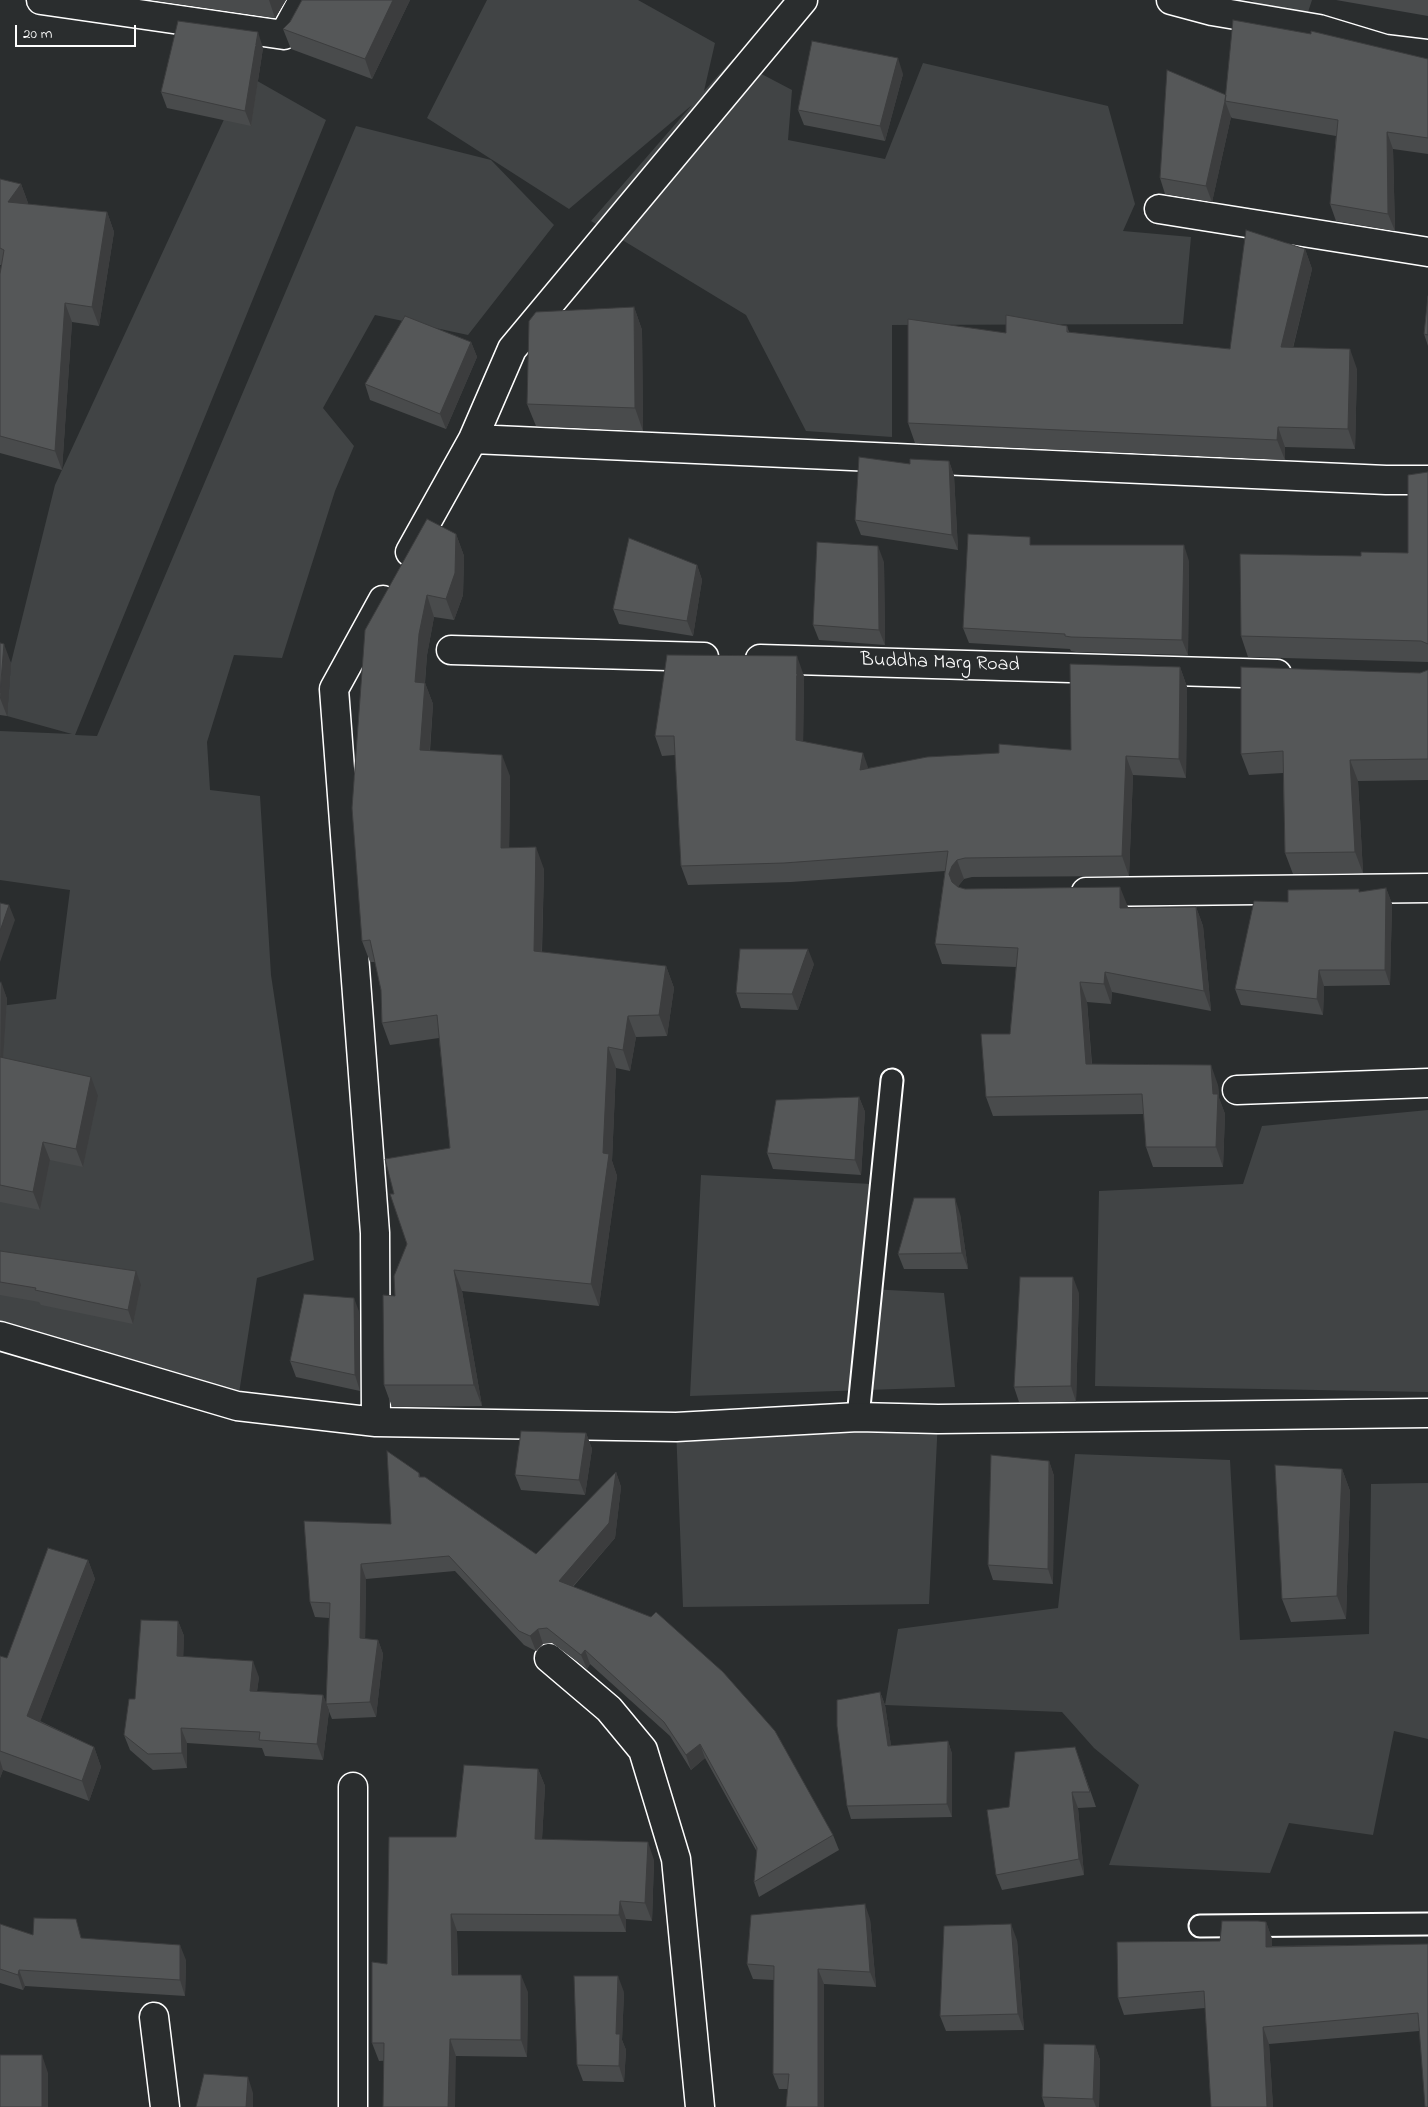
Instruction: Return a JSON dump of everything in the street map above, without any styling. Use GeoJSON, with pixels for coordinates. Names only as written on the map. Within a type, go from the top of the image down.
{"type":"FeatureCollection","features":[{"type":"Feature","properties":{"kind":"street"},"geometry":{"type":"LineString","coordinates":[[41,0],[284,35],[302,0]]}},
{"type":"Feature","properties":{"kind":"street"},"geometry":{"type":"LineString","coordinates":[[376,1422],[375,1233],[334,688],[473,439],[512,349],[803,0]]}},
{"type":"Feature","properties":{"kind":"street"},"geometry":{"type":"LineString","coordinates":[[1171,0],[1212,11],[1319,29],[1385,49],[1428,54]]}},
{"type":"Feature","properties":{"kind":"street"},"geometry":{"type":"LineString","coordinates":[[1159,209],[1428,252]]}},
{"type":"Feature","properties":{"kind":"street"},"geometry":{"type":"LineString","coordinates":[[473,439],[1376,480],[1428,480]]}},
{"type":"Feature","properties":{"kind":"street","name":"Buddha Marg Road"},"geometry":{"type":"LineString","coordinates":[[451,650],[1298,674]]}},
{"type":"Feature","properties":{"kind":"street"},"geometry":{"type":"LineString","coordinates":[[1060,892],[1428,888]]}},
{"type":"Feature","properties":{"kind":"street"},"geometry":{"type":"LineString","coordinates":[[1237,1090],[1428,1083]]}},
{"type":"Feature","properties":{"kind":"street"},"geometry":{"type":"LineString","coordinates":[[0,1336],[237,1406],[376,1422],[676,1427],[858,1417],[938,1419],[1428,1413]]}},
{"type":"Feature","properties":{"kind":"street"},"geometry":{"type":"LineString","coordinates":[[548,1658],[609,1709],[643,1750],[676,1859],[700,2107]]}},
{"type":"Feature","properties":{"kind":"street"},"geometry":{"type":"LineString","coordinates":[[353,1787],[353,2107]]}},
{"type":"Feature","properties":{"kind":"street"},"geometry":{"type":"LineString","coordinates":[[154,2017],[165,2107]]}},
{"type":"Feature","properties":{"kind":"lane"},"geometry":{"type":"LineString","coordinates":[[858,1417],[892,1080]]}},
{"type":"Feature","properties":{"kind":"lane"},"geometry":{"type":"LineString","coordinates":[[1200,1926],[1428,1924]]}},
{"type":"Feature","properties":{"kind":"shaded area"},"geometry":{"type":"Polygon","coordinates":[[[487,0],[638,0],[715,43],[704,91],[733,59],[792,90],[788,140],[885,159],[923,63],[1108,106],[1135,204],[1123,231],[1191,237],[1183,324],[892,325],[892,437],[806,431],[746,315],[591,221],[692,105],[569,209],[427,118],[487,0]]]}},
{"type":"Feature","properties":{"kind":"shaded area"},"geometry":{"type":"Polygon","coordinates":[[[1250,0],[1312,0],[1303,27],[1250,0]]]}},
{"type":"Feature","properties":{"kind":"shaded area"},"geometry":{"type":"Polygon","coordinates":[[[245,74],[326,120],[75,735],[97,736],[356,126],[491,160],[554,225],[468,335],[375,315],[323,408],[354,446],[335,491],[282,658],[234,655],[207,742],[210,790],[260,796],[271,975],[314,1260],[257,1278],[237,1406],[0,1344],[0,1006],[56,999],[70,890],[0,880],[0,731],[72,734],[7,716],[11,663],[55,485],[245,74]]]}},
{"type":"Feature","properties":{"kind":"shaded area"},"geometry":{"type":"Polygon","coordinates":[[[1428,1110],[1428,1392],[1095,1386],[1099,1191],[1243,1184],[1262,1126],[1428,1110]]]}},
{"type":"Feature","properties":{"kind":"shaded area"},"geometry":{"type":"Polygon","coordinates":[[[701,1175],[890,1185],[870,1289],[944,1293],[955,1387],[690,1396],[701,1175]]]}},
{"type":"Feature","properties":{"kind":"shaded area"},"geometry":{"type":"Polygon","coordinates":[[[938,1419],[929,1604],[683,1607],[676,1427],[938,1419]]]}},
{"type":"Feature","properties":{"kind":"shaded area"},"geometry":{"type":"Polygon","coordinates":[[[1075,1454],[1230,1460],[1240,1640],[1369,1634],[1371,1484],[1428,1483],[1428,1739],[1394,1731],[1373,1835],[1289,1823],[1270,1873],[1109,1865],[1139,1785],[1094,1748],[1062,1712],[885,1705],[898,1629],[1058,1608],[1075,1454]]]}},
{"type":"Feature","properties":{"kind":"building"},"geometry":{"type":"Polygon","coordinates":[[[302,0],[393,0],[365,59],[283,29],[290,22],[302,0]]]}},
{"type":"Feature","properties":{"kind":"building"},"geometry":{"type":"Polygon","coordinates":[[[1233,20],[1311,34],[1311,31],[1428,59],[1428,138],[1387,132],[1388,214],[1330,204],[1338,120],[1225,101],[1233,20]]]}},
{"type":"Feature","properties":{"kind":"building"},"geometry":{"type":"Polygon","coordinates":[[[178,21],[258,32],[245,111],[161,92],[178,21]]]}},
{"type":"Feature","properties":{"kind":"building"},"geometry":{"type":"Polygon","coordinates":[[[812,41],[898,58],[880,126],[798,110],[812,41]]]}},
{"type":"Feature","properties":{"kind":"building"},"geometry":{"type":"Polygon","coordinates":[[[1167,70],[1226,95],[1206,186],[1160,178],[1167,70]]]}},
{"type":"Feature","properties":{"kind":"building"},"geometry":{"type":"Polygon","coordinates":[[[0,179],[21,184],[8,202],[107,212],[92,307],[65,303],[55,451],[0,436],[0,274],[4,250],[0,248],[0,179]]]}},
{"type":"Feature","properties":{"kind":"building"},"geometry":{"type":"Polygon","coordinates":[[[1246,230],[1305,249],[1281,347],[1350,349],[1348,429],[1278,427],[1277,440],[908,423],[908,319],[1006,333],[1006,315],[1067,326],[1067,332],[1230,349],[1246,230]]]}},
{"type":"Feature","properties":{"kind":"building"},"geometry":{"type":"Polygon","coordinates":[[[1428,296],[1428,335],[1424,334],[1428,296]]]}},
{"type":"Feature","properties":{"kind":"building"},"geometry":{"type":"Polygon","coordinates":[[[634,307],[635,408],[527,404],[529,321],[536,312],[634,307]]]}},
{"type":"Feature","properties":{"kind":"building"},"geometry":{"type":"Polygon","coordinates":[[[405,316],[471,342],[440,414],[365,384],[405,316]]]}},
{"type":"Feature","properties":{"kind":"building"},"geometry":{"type":"Polygon","coordinates":[[[859,457],[910,464],[910,459],[949,461],[952,535],[855,520],[859,457]]]}},
{"type":"Feature","properties":{"kind":"building"},"geometry":{"type":"Polygon","coordinates":[[[1428,472],[1428,644],[1421,641],[1241,636],[1240,554],[1361,556],[1361,552],[1408,553],[1408,475],[1428,472]]]}},
{"type":"Feature","properties":{"kind":"building"},"geometry":{"type":"Polygon","coordinates":[[[427,519],[456,534],[455,573],[446,599],[427,595],[419,634],[415,682],[425,683],[420,750],[502,755],[501,848],[536,847],[534,951],[666,966],[659,1015],[628,1016],[623,1050],[608,1047],[603,1153],[609,1154],[591,1284],[454,1270],[474,1385],[384,1385],[383,1295],[395,1296],[394,1276],[407,1244],[390,1194],[394,1194],[385,1159],[450,1148],[437,1015],[382,1023],[381,990],[370,940],[362,941],[352,808],[365,630],[427,519]]]}},
{"type":"Feature","properties":{"kind":"building"},"geometry":{"type":"Polygon","coordinates":[[[968,534],[1030,537],[1030,545],[1184,545],[1182,640],[1071,637],[1065,636],[1065,634],[963,628],[968,534]]]}},
{"type":"Feature","properties":{"kind":"building"},"geometry":{"type":"Polygon","coordinates":[[[629,538],[697,565],[687,621],[613,609],[629,538]]]}},
{"type":"Feature","properties":{"kind":"building"},"geometry":{"type":"Polygon","coordinates":[[[817,542],[878,546],[879,630],[813,625],[817,542]]]}},
{"type":"Feature","properties":{"kind":"building"},"geometry":{"type":"Polygon","coordinates":[[[0,643],[4,644],[0,693],[0,643]]]}},
{"type":"Feature","properties":{"kind":"building"},"geometry":{"type":"Polygon","coordinates":[[[667,655],[797,656],[796,740],[863,753],[860,770],[927,757],[999,753],[999,744],[1071,750],[1070,664],[1180,667],[1179,759],[1126,756],[1122,856],[965,858],[957,860],[949,874],[952,882],[958,887],[965,889],[1120,887],[1120,908],[1196,907],[1204,991],[1105,972],[1104,984],[1080,982],[1086,1064],[1211,1065],[1213,1094],[1218,1094],[1216,1147],[1146,1147],[1142,1094],[986,1097],[981,1034],[1010,1034],[1018,948],[935,944],[948,851],[784,863],[681,866],[674,736],[655,736],[667,655]]]}},
{"type":"Feature","properties":{"kind":"building"},"geometry":{"type":"Polygon","coordinates":[[[1241,667],[1420,673],[1428,670],[1428,759],[1350,760],[1355,852],[1285,853],[1283,751],[1241,754],[1241,667]]]}},
{"type":"Feature","properties":{"kind":"building"},"geometry":{"type":"Polygon","coordinates":[[[1386,888],[1385,970],[1319,970],[1317,999],[1235,989],[1254,901],[1288,902],[1288,890],[1359,889],[1359,892],[1386,888]]]}},
{"type":"Feature","properties":{"kind":"building"},"geometry":{"type":"Polygon","coordinates":[[[0,903],[9,905],[0,931],[0,903]]]}},
{"type":"Feature","properties":{"kind":"building"},"geometry":{"type":"Polygon","coordinates":[[[740,949],[808,949],[792,994],[736,993],[740,949]]]}},
{"type":"Feature","properties":{"kind":"building"},"geometry":{"type":"Polygon","coordinates":[[[0,1057],[91,1077],[76,1149],[43,1142],[33,1192],[0,1185],[0,1057]]]}},
{"type":"Feature","properties":{"kind":"building"},"geometry":{"type":"Polygon","coordinates":[[[859,1097],[855,1160],[767,1153],[776,1100],[859,1097]]]}},
{"type":"Feature","properties":{"kind":"building"},"geometry":{"type":"Polygon","coordinates":[[[914,1198],[955,1198],[962,1253],[898,1254],[914,1198]]]}},
{"type":"Feature","properties":{"kind":"building"},"geometry":{"type":"Polygon","coordinates":[[[0,1251],[136,1271],[128,1310],[35,1290],[36,1288],[0,1282],[0,1251]]]}},
{"type":"Feature","properties":{"kind":"building"},"geometry":{"type":"Polygon","coordinates":[[[1020,1277],[1073,1277],[1071,1386],[1014,1387],[1020,1277]]]}},
{"type":"Feature","properties":{"kind":"building"},"geometry":{"type":"Polygon","coordinates":[[[304,1294],[354,1298],[355,1375],[290,1361],[304,1294]]]}},
{"type":"Feature","properties":{"kind":"building"},"geometry":{"type":"Polygon","coordinates":[[[521,1431],[586,1433],[579,1480],[515,1475],[521,1431]]]}},
{"type":"Feature","properties":{"kind":"building"},"geometry":{"type":"Polygon","coordinates":[[[387,1451],[419,1473],[419,1477],[425,1477],[536,1554],[616,1472],[609,1523],[559,1581],[651,1617],[656,1612],[723,1672],[775,1731],[833,1835],[754,1882],[757,1848],[700,1744],[686,1755],[664,1722],[585,1650],[581,1655],[547,1628],[538,1629],[530,1636],[519,1631],[449,1556],[361,1564],[360,1638],[378,1640],[370,1702],[326,1704],[330,1603],[310,1602],[304,1521],[391,1524],[387,1451]]]}},
{"type":"Feature","properties":{"kind":"building"},"geometry":{"type":"Polygon","coordinates":[[[991,1455],[1049,1461],[1048,1569],[988,1565],[991,1455]]]}},
{"type":"Feature","properties":{"kind":"building"},"geometry":{"type":"Polygon","coordinates":[[[1275,1465],[1342,1469],[1337,1596],[1282,1599],[1275,1465]]]}},
{"type":"Feature","properties":{"kind":"building"},"geometry":{"type":"Polygon","coordinates":[[[48,1548],[88,1560],[27,1716],[94,1747],[82,1781],[0,1751],[0,1656],[7,1658],[48,1548]]]}},
{"type":"Feature","properties":{"kind":"building"},"geometry":{"type":"Polygon","coordinates":[[[141,1620],[178,1621],[177,1656],[253,1661],[250,1691],[323,1695],[317,1744],[259,1740],[260,1732],[181,1728],[182,1753],[148,1754],[124,1735],[129,1699],[135,1699],[141,1620]]]}},
{"type":"Feature","properties":{"kind":"building"},"geometry":{"type":"Polygon","coordinates":[[[880,1692],[888,1746],[948,1741],[947,1804],[847,1806],[837,1726],[837,1700],[880,1692]]]}},
{"type":"Feature","properties":{"kind":"building"},"geometry":{"type":"Polygon","coordinates":[[[1075,1747],[1090,1792],[1072,1792],[1079,1859],[996,1875],[987,1810],[1009,1807],[1015,1752],[1075,1747]]]}},
{"type":"Feature","properties":{"kind":"building"},"geometry":{"type":"Polygon","coordinates":[[[464,1765],[538,1769],[535,1839],[648,1842],[645,1903],[620,1901],[619,1915],[451,1914],[452,1975],[521,1975],[521,2040],[450,2039],[448,2107],[383,2107],[384,2043],[372,2043],[372,1962],[387,1964],[389,1837],[456,1837],[464,1765]]]}},
{"type":"Feature","properties":{"kind":"building"},"geometry":{"type":"Polygon","coordinates":[[[865,1904],[870,1972],[818,1969],[818,2107],[786,2107],[789,2074],[773,2074],[774,1966],[747,1964],[751,1915],[865,1904]]]}},
{"type":"Feature","properties":{"kind":"building"},"geometry":{"type":"Polygon","coordinates":[[[34,1918],[76,1919],[81,1938],[180,1945],[180,1980],[19,1970],[18,1975],[0,1969],[0,1924],[33,1935],[34,1918]]]}},
{"type":"Feature","properties":{"kind":"building"},"geometry":{"type":"Polygon","coordinates":[[[1222,1921],[1266,1922],[1266,1947],[1428,1944],[1428,2107],[1425,2107],[1418,2013],[1263,2027],[1267,2107],[1211,2107],[1204,1991],[1118,1998],[1117,1942],[1220,1941],[1222,1921]]]}},
{"type":"Feature","properties":{"kind":"building"},"geometry":{"type":"Polygon","coordinates":[[[1011,1924],[1018,2014],[940,2016],[944,1926],[1011,1924]]]}},
{"type":"Feature","properties":{"kind":"building"},"geometry":{"type":"Polygon","coordinates":[[[574,1976],[618,1976],[616,2034],[620,2034],[619,2066],[577,2065],[574,1976]]]}},
{"type":"Feature","properties":{"kind":"building"},"geometry":{"type":"Polygon","coordinates":[[[1044,2044],[1095,2045],[1093,2099],[1042,2097],[1044,2044]]]}},
{"type":"Feature","properties":{"kind":"building"},"geometry":{"type":"Polygon","coordinates":[[[0,2055],[42,2055],[42,2107],[0,2107],[0,2055]]]}},
{"type":"Feature","properties":{"kind":"building"},"geometry":{"type":"Polygon","coordinates":[[[204,2074],[248,2077],[246,2107],[196,2107],[204,2074]]]}}]}
